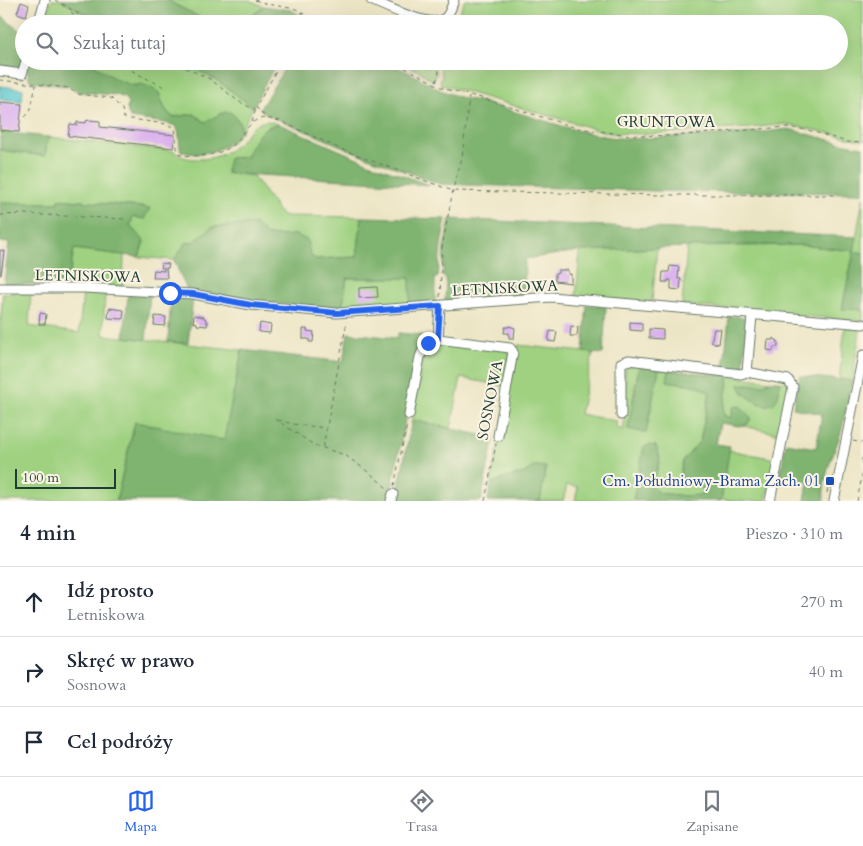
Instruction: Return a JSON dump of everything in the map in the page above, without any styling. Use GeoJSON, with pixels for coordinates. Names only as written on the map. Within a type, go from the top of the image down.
{"type":"FeatureCollection","features":[{"type":"Feature","properties":{"kind":"street"},"geometry":{"type":"LineString","coordinates":[[41,15],[45,0]]}},
{"type":"Feature","properties":{"kind":"street"},"geometry":{"type":"LineString","coordinates":[[371,0],[405,15]]}},
{"type":"Feature","properties":{"kind":"street"},"geometry":{"type":"LineString","coordinates":[[448,15],[454,0]]}},
{"type":"Feature","properties":{"kind":"street"},"geometry":{"type":"LineString","coordinates":[[0,71],[22,74],[23,70]]}},
{"type":"Feature","properties":{"kind":"street","name":"LETNISKOWA"},"geometry":{"type":"LineString","coordinates":[[0,288],[85,288],[193,294],[251,305],[348,313],[552,297],[863,324]]}},
{"type":"Feature","properties":{"kind":"street"},"geometry":{"type":"LineString","coordinates":[[409,415],[424,348],[428,343],[438,339],[440,306]]}},
{"type":"Feature","properties":{"kind":"street"},"geometry":{"type":"LineString","coordinates":[[746,372],[752,315]]}},
{"type":"Feature","properties":{"kind":"street","name":"SOSNOWA"},"geometry":{"type":"LineString","coordinates":[[438,339],[510,348],[513,350],[498,436]]}},
{"type":"Feature","properties":{"kind":"street"},"geometry":{"type":"LineString","coordinates":[[834,501],[863,355]]}},
{"type":"Feature","properties":{"kind":"street"},"geometry":{"type":"LineString","coordinates":[[621,415],[621,363],[632,360],[741,374],[746,372],[788,380],[793,387],[770,501]]}},
{"type":"Feature","properties":{"kind":"path"},"geometry":{"type":"LineString","coordinates":[[55,0],[79,15]]}},
{"type":"Feature","properties":{"kind":"path"},"geometry":{"type":"LineString","coordinates":[[255,0],[296,9],[306,15]]}},
{"type":"Feature","properties":{"kind":"path"},"geometry":{"type":"LineString","coordinates":[[69,9],[75,15]]}},
{"type":"Feature","properties":{"kind":"path"},"geometry":{"type":"LineString","coordinates":[[129,70],[166,88]]}},
{"type":"Feature","properties":{"kind":"path"},"geometry":{"type":"LineString","coordinates":[[190,70],[210,79],[238,101],[255,110]]}},
{"type":"Feature","properties":{"kind":"path"},"geometry":{"type":"LineString","coordinates":[[0,80],[68,88],[78,94],[111,98],[122,110],[124,118],[175,128],[177,148],[180,155],[195,157],[214,154],[237,142],[252,122],[256,107],[277,70]]}},
{"type":"Feature","properties":{"kind":"path","name":"GRUNTOWA"},"geometry":{"type":"LineString","coordinates":[[409,70],[444,89],[577,128],[629,135],[672,136],[786,127],[808,130],[847,142],[863,144]]}},
{"type":"Feature","properties":{"kind":"path"},"geometry":{"type":"LineString","coordinates":[[436,84],[438,70]]}},
{"type":"Feature","properties":{"kind":"path"},"geometry":{"type":"LineString","coordinates":[[25,117],[30,112],[36,84]]}},
{"type":"Feature","properties":{"kind":"path"},"geometry":{"type":"LineString","coordinates":[[440,306],[442,247],[453,191],[462,158],[469,95]]}},
{"type":"Feature","properties":{"kind":"path"},"geometry":{"type":"LineString","coordinates":[[256,107],[265,117],[280,121],[366,159],[453,191],[662,195],[835,195]]}},
{"type":"Feature","properties":{"kind":"path"},"geometry":{"type":"LineString","coordinates":[[252,122],[265,117]]}},
{"type":"Feature","properties":{"kind":"path"},"geometry":{"type":"LineString","coordinates":[[0,215],[24,214],[124,219]]}},
{"type":"Feature","properties":{"kind":"path"},"geometry":{"type":"LineString","coordinates":[[323,448],[340,365],[348,313]]}},
{"type":"Feature","properties":{"kind":"path"},"geometry":{"type":"LineString","coordinates":[[392,498],[409,415]]}},
{"type":"Feature","properties":{"kind":"path"},"geometry":{"type":"LineString","coordinates":[[327,428],[293,424],[275,419],[314,445],[345,455],[372,474],[392,498]]}},
{"type":"Feature","properties":{"kind":"path","name":"SOSNOWA"},"geometry":{"type":"LineString","coordinates":[[485,501],[498,436]]}},
{"type":"Feature","properties":{"kind":"path"},"geometry":{"type":"LineString","coordinates":[[863,457],[860,463],[863,463]]}},
{"type":"Feature","properties":{"kind":"path"},"geometry":{"type":"LineString","coordinates":[[857,501],[863,472]]}},
{"type":"Feature","properties":{"kind":"green space"},"geometry":{"type":"Polygon","coordinates":[[[51,0],[61,0],[88,15],[46,15],[51,0]]]}},
{"type":"Feature","properties":{"kind":"green space"},"geometry":{"type":"Polygon","coordinates":[[[61,0],[166,0],[195,15],[88,15],[61,0]]]}},
{"type":"Feature","properties":{"kind":"green space"},"geometry":{"type":"Polygon","coordinates":[[[166,0],[249,0],[263,6],[254,15],[195,15],[166,0]]]}},
{"type":"Feature","properties":{"kind":"green space"},"geometry":{"type":"Polygon","coordinates":[[[465,0],[863,0],[863,140],[787,124],[647,134],[609,133],[442,85],[440,82],[442,76],[441,70],[848,70],[848,15],[458,15],[465,0]]]}},
{"type":"Feature","properties":{"kind":"green space"},"geometry":{"type":"Polygon","coordinates":[[[263,6],[291,10],[300,15],[254,15],[263,6]]]}},
{"type":"Feature","properties":{"kind":"green space"},"geometry":{"type":"Polygon","coordinates":[[[0,15],[15,27],[15,70],[19,70],[19,71],[0,69],[0,15]]]}},
{"type":"Feature","properties":{"kind":"green space"},"geometry":{"type":"Polygon","coordinates":[[[27,70],[102,70],[117,80],[135,86],[141,84],[150,87],[159,93],[165,109],[173,117],[194,114],[205,122],[222,113],[230,112],[239,121],[240,130],[236,138],[227,145],[216,150],[191,154],[181,151],[176,126],[130,118],[125,98],[117,95],[79,92],[71,87],[30,81],[27,70]]]}},
{"type":"Feature","properties":{"kind":"green space"},"geometry":{"type":"Polygon","coordinates":[[[101,70],[196,70],[215,79],[253,107],[240,133],[240,123],[205,122],[194,114],[173,117],[165,109],[159,93],[141,84],[127,84],[101,70]]]}},
{"type":"Feature","properties":{"kind":"green space"},"geometry":{"type":"Polygon","coordinates":[[[196,70],[272,70],[253,107],[215,79],[196,70]]]}},
{"type":"Feature","properties":{"kind":"green space"},"geometry":{"type":"Polygon","coordinates":[[[284,70],[403,70],[440,90],[462,98],[482,102],[575,130],[609,137],[629,139],[755,133],[789,129],[863,147],[863,193],[657,191],[440,184],[360,154],[268,115],[260,109],[284,70]]]}},
{"type":"Feature","properties":{"kind":"green space"},"geometry":{"type":"Polygon","coordinates":[[[417,70],[437,71],[433,81],[417,70]]]}},
{"type":"Feature","properties":{"kind":"green space"},"geometry":{"type":"Polygon","coordinates":[[[268,121],[279,124],[272,125],[262,131],[245,158],[226,173],[253,176],[282,216],[362,217],[357,257],[316,259],[311,256],[296,235],[267,236],[212,227],[195,241],[186,243],[174,260],[139,257],[144,241],[130,226],[133,217],[149,208],[60,199],[58,203],[0,203],[0,150],[45,156],[48,137],[174,151],[185,158],[204,159],[227,152],[240,142],[253,127],[268,121]]]}},
{"type":"Feature","properties":{"kind":"green space"},"geometry":{"type":"Polygon","coordinates":[[[279,124],[371,164],[430,185],[226,173],[229,158],[246,157],[262,131],[272,125],[279,124]]]}},
{"type":"Feature","properties":{"kind":"green space"},"geometry":{"type":"Polygon","coordinates":[[[0,132],[48,137],[45,156],[0,150],[0,132]]]}},
{"type":"Feature","properties":{"kind":"green space"},"geometry":{"type":"Polygon","coordinates":[[[863,197],[863,253],[854,251],[863,197]]]}},
{"type":"Feature","properties":{"kind":"green space"},"geometry":{"type":"Polygon","coordinates":[[[60,199],[150,208],[144,219],[133,217],[130,226],[144,241],[139,257],[74,249],[68,284],[4,284],[9,243],[0,242],[0,203],[58,203],[60,199]]]}},
{"type":"Feature","properties":{"kind":"green space"},"geometry":{"type":"Polygon","coordinates":[[[362,217],[446,219],[438,277],[435,278],[435,303],[410,305],[410,278],[347,278],[342,309],[244,301],[187,290],[174,260],[186,243],[195,241],[212,227],[256,224],[267,236],[296,235],[307,240],[311,256],[316,259],[357,257],[362,217]]]}},
{"type":"Feature","properties":{"kind":"green space"},"geometry":{"type":"Polygon","coordinates":[[[450,219],[857,237],[854,251],[802,245],[743,245],[580,251],[525,259],[524,296],[445,302],[446,278],[443,277],[444,248],[450,219]]]}},
{"type":"Feature","properties":{"kind":"green space"},"geometry":{"type":"Polygon","coordinates":[[[802,245],[854,251],[842,308],[863,310],[863,319],[859,321],[682,305],[687,247],[802,245]]]}},
{"type":"Feature","properties":{"kind":"green space"},"geometry":{"type":"Polygon","coordinates":[[[657,248],[652,302],[576,297],[580,251],[657,248]]]}},
{"type":"Feature","properties":{"kind":"green space"},"geometry":{"type":"Polygon","coordinates":[[[74,249],[124,255],[123,287],[68,284],[74,249]]]}},
{"type":"Feature","properties":{"kind":"green space"},"geometry":{"type":"Polygon","coordinates":[[[854,251],[863,253],[863,310],[842,309],[854,251]]]}},
{"type":"Feature","properties":{"kind":"green space"},"geometry":{"type":"Polygon","coordinates":[[[347,278],[411,278],[410,305],[342,309],[347,278]]]}},
{"type":"Feature","properties":{"kind":"green space"},"geometry":{"type":"Polygon","coordinates":[[[3,293],[31,293],[29,326],[79,333],[83,293],[105,293],[103,335],[242,350],[224,441],[135,422],[116,501],[0,501],[0,326],[3,293]]]}},
{"type":"Feature","properties":{"kind":"green space"},"geometry":{"type":"Polygon","coordinates":[[[128,295],[150,295],[146,340],[124,337],[128,295]]]}},
{"type":"Feature","properties":{"kind":"green space"},"geometry":{"type":"Polygon","coordinates":[[[171,297],[193,298],[188,343],[168,342],[171,297]]]}},
{"type":"Feature","properties":{"kind":"green space"},"geometry":{"type":"Polygon","coordinates":[[[587,305],[606,307],[603,354],[583,352],[587,305]]]}},
{"type":"Feature","properties":{"kind":"green space"},"geometry":{"type":"Polygon","coordinates":[[[729,316],[748,318],[743,369],[724,367],[729,316]]]}},
{"type":"Feature","properties":{"kind":"green space"},"geometry":{"type":"Polygon","coordinates":[[[845,327],[859,328],[860,330],[852,381],[839,379],[845,327]]]}},
{"type":"Feature","properties":{"kind":"green space"},"geometry":{"type":"Polygon","coordinates":[[[348,333],[397,338],[398,333],[422,335],[389,501],[116,501],[135,422],[224,440],[242,350],[343,362],[348,333]]]}},
{"type":"Feature","properties":{"kind":"green space"},"geometry":{"type":"Polygon","coordinates":[[[438,343],[508,350],[510,354],[504,386],[461,378],[451,428],[412,420],[424,351],[438,343]]]}},
{"type":"Feature","properties":{"kind":"green space"},"geometry":{"type":"Polygon","coordinates":[[[518,345],[593,353],[580,414],[616,421],[617,429],[624,429],[625,370],[630,365],[639,366],[628,429],[646,433],[659,369],[669,370],[668,381],[699,386],[710,392],[700,441],[683,461],[683,478],[705,489],[702,495],[685,496],[659,493],[653,487],[660,457],[644,448],[633,501],[575,501],[578,487],[567,485],[563,501],[540,501],[546,467],[535,466],[524,473],[491,483],[518,345]]]}},
{"type":"Feature","properties":{"kind":"green space"},"geometry":{"type":"Polygon","coordinates":[[[639,366],[659,369],[646,433],[628,429],[639,366]]]}},
{"type":"Feature","properties":{"kind":"green space"},"geometry":{"type":"Polygon","coordinates":[[[669,370],[729,376],[723,412],[725,416],[732,418],[733,407],[740,406],[751,418],[749,422],[742,426],[720,423],[716,444],[730,446],[721,501],[633,501],[644,447],[649,445],[656,446],[660,458],[653,487],[659,493],[685,496],[701,495],[704,489],[683,478],[680,472],[683,461],[700,441],[710,393],[699,386],[667,381],[669,370]]]}},
{"type":"Feature","properties":{"kind":"green space"},"geometry":{"type":"Polygon","coordinates":[[[729,376],[770,381],[763,385],[743,384],[742,392],[765,406],[777,397],[779,381],[786,382],[790,386],[780,434],[744,426],[749,423],[732,410],[732,418],[725,416],[722,412],[729,376]]]}},
{"type":"Feature","properties":{"kind":"green space"},"geometry":{"type":"Polygon","coordinates":[[[800,376],[852,381],[842,427],[826,478],[824,501],[805,501],[808,482],[780,476],[786,443],[816,448],[822,414],[793,408],[800,376]]]}},
{"type":"Feature","properties":{"kind":"green space"},"geometry":{"type":"Polygon","coordinates":[[[770,381],[779,381],[779,394],[775,402],[769,405],[754,401],[741,390],[739,384],[763,385],[770,381]]]}},
{"type":"Feature","properties":{"kind":"green space"},"geometry":{"type":"Polygon","coordinates":[[[412,420],[494,438],[481,501],[396,501],[412,420]]]}},
{"type":"Feature","properties":{"kind":"green space"},"geometry":{"type":"Polygon","coordinates":[[[729,450],[775,459],[766,501],[721,499],[729,450]]]}},
{"type":"Feature","properties":{"kind":"green space"},"geometry":{"type":"Polygon","coordinates":[[[535,466],[546,467],[540,501],[488,501],[491,483],[524,473],[535,466]]]}},
{"type":"Feature","properties":{"kind":"water"},"geometry":{"type":"Polygon","coordinates":[[[0,86],[23,89],[22,101],[0,99],[0,86]]]}},
{"type":"Feature","properties":{"kind":"building"},"geometry":{"type":"Polygon","coordinates":[[[21,2],[29,5],[26,15],[17,13],[21,2]]]}},
{"type":"Feature","properties":{"kind":"building"},"geometry":{"type":"Polygon","coordinates":[[[0,102],[22,104],[19,132],[0,130],[0,102]]]}},
{"type":"Feature","properties":{"kind":"building"},"geometry":{"type":"Polygon","coordinates":[[[89,120],[100,121],[100,127],[175,135],[173,148],[68,136],[70,124],[77,125],[77,122],[86,123],[89,120]]]}},
{"type":"Feature","properties":{"kind":"building"},"geometry":{"type":"Polygon","coordinates":[[[0,250],[4,251],[1,275],[0,275],[0,250]]]}},
{"type":"Feature","properties":{"kind":"building"},"geometry":{"type":"Polygon","coordinates":[[[162,263],[169,264],[168,268],[166,268],[167,278],[153,278],[154,270],[164,271],[164,268],[161,268],[162,263]]]}},
{"type":"Feature","properties":{"kind":"building"},"geometry":{"type":"Polygon","coordinates":[[[670,266],[679,267],[678,279],[681,279],[680,290],[671,289],[671,280],[662,282],[663,272],[669,272],[670,266]]]}},
{"type":"Feature","properties":{"kind":"building"},"geometry":{"type":"Polygon","coordinates":[[[558,270],[568,270],[568,274],[571,274],[571,283],[555,281],[555,274],[558,273],[558,270]]]}},
{"type":"Feature","properties":{"kind":"building"},"geometry":{"type":"Polygon","coordinates":[[[377,287],[378,297],[359,298],[359,288],[377,287]]]}},
{"type":"Feature","properties":{"kind":"building"},"geometry":{"type":"Polygon","coordinates":[[[109,308],[124,310],[123,319],[108,318],[109,308]]]}},
{"type":"Feature","properties":{"kind":"building"},"geometry":{"type":"Polygon","coordinates":[[[40,313],[46,314],[45,324],[39,324],[40,313]]]}},
{"type":"Feature","properties":{"kind":"building"},"geometry":{"type":"Polygon","coordinates":[[[194,315],[204,317],[206,322],[208,322],[207,326],[197,325],[197,323],[193,322],[194,315]]]}},
{"type":"Feature","properties":{"kind":"building"},"geometry":{"type":"Polygon","coordinates":[[[155,316],[166,317],[165,326],[154,325],[155,316]]]}},
{"type":"Feature","properties":{"kind":"building"},"geometry":{"type":"Polygon","coordinates":[[[630,322],[642,323],[642,331],[630,330],[630,322]]]}},
{"type":"Feature","properties":{"kind":"building"},"geometry":{"type":"Polygon","coordinates":[[[260,323],[271,325],[270,333],[259,332],[260,323]]]}},
{"type":"Feature","properties":{"kind":"building"},"geometry":{"type":"Polygon","coordinates":[[[571,326],[578,327],[577,336],[570,336],[571,326]]]}},
{"type":"Feature","properties":{"kind":"building"},"geometry":{"type":"Polygon","coordinates":[[[505,327],[515,328],[514,338],[509,338],[509,333],[504,333],[505,327]]]}},
{"type":"Feature","properties":{"kind":"building"},"geometry":{"type":"Polygon","coordinates":[[[303,329],[314,332],[313,342],[309,342],[309,339],[303,339],[303,329]]]}},
{"type":"Feature","properties":{"kind":"building"},"geometry":{"type":"Polygon","coordinates":[[[649,329],[663,330],[663,339],[649,338],[649,329]]]}},
{"type":"Feature","properties":{"kind":"building"},"geometry":{"type":"Polygon","coordinates":[[[714,329],[721,329],[719,344],[711,342],[714,329]]]}},
{"type":"Feature","properties":{"kind":"building"},"geometry":{"type":"Polygon","coordinates":[[[550,331],[557,332],[555,342],[548,341],[550,331]]]}},
{"type":"Feature","properties":{"kind":"building"},"geometry":{"type":"Polygon","coordinates":[[[773,338],[778,341],[778,347],[774,347],[773,351],[767,350],[768,340],[773,340],[773,338]]]}},
{"type":"Feature","properties":{"kind":"place","name":"Cm. Południowy-Brama Zach. 01"},"geometry":{"type":"Point","coordinates":[830,481]}},
{"type":"Feature","properties":{"kind":"route"},"geometry":{"type":"LineString","coordinates":[[170,293],[193,294],[276,308],[337,313],[440,306],[438,339],[428,343]]}}]}
